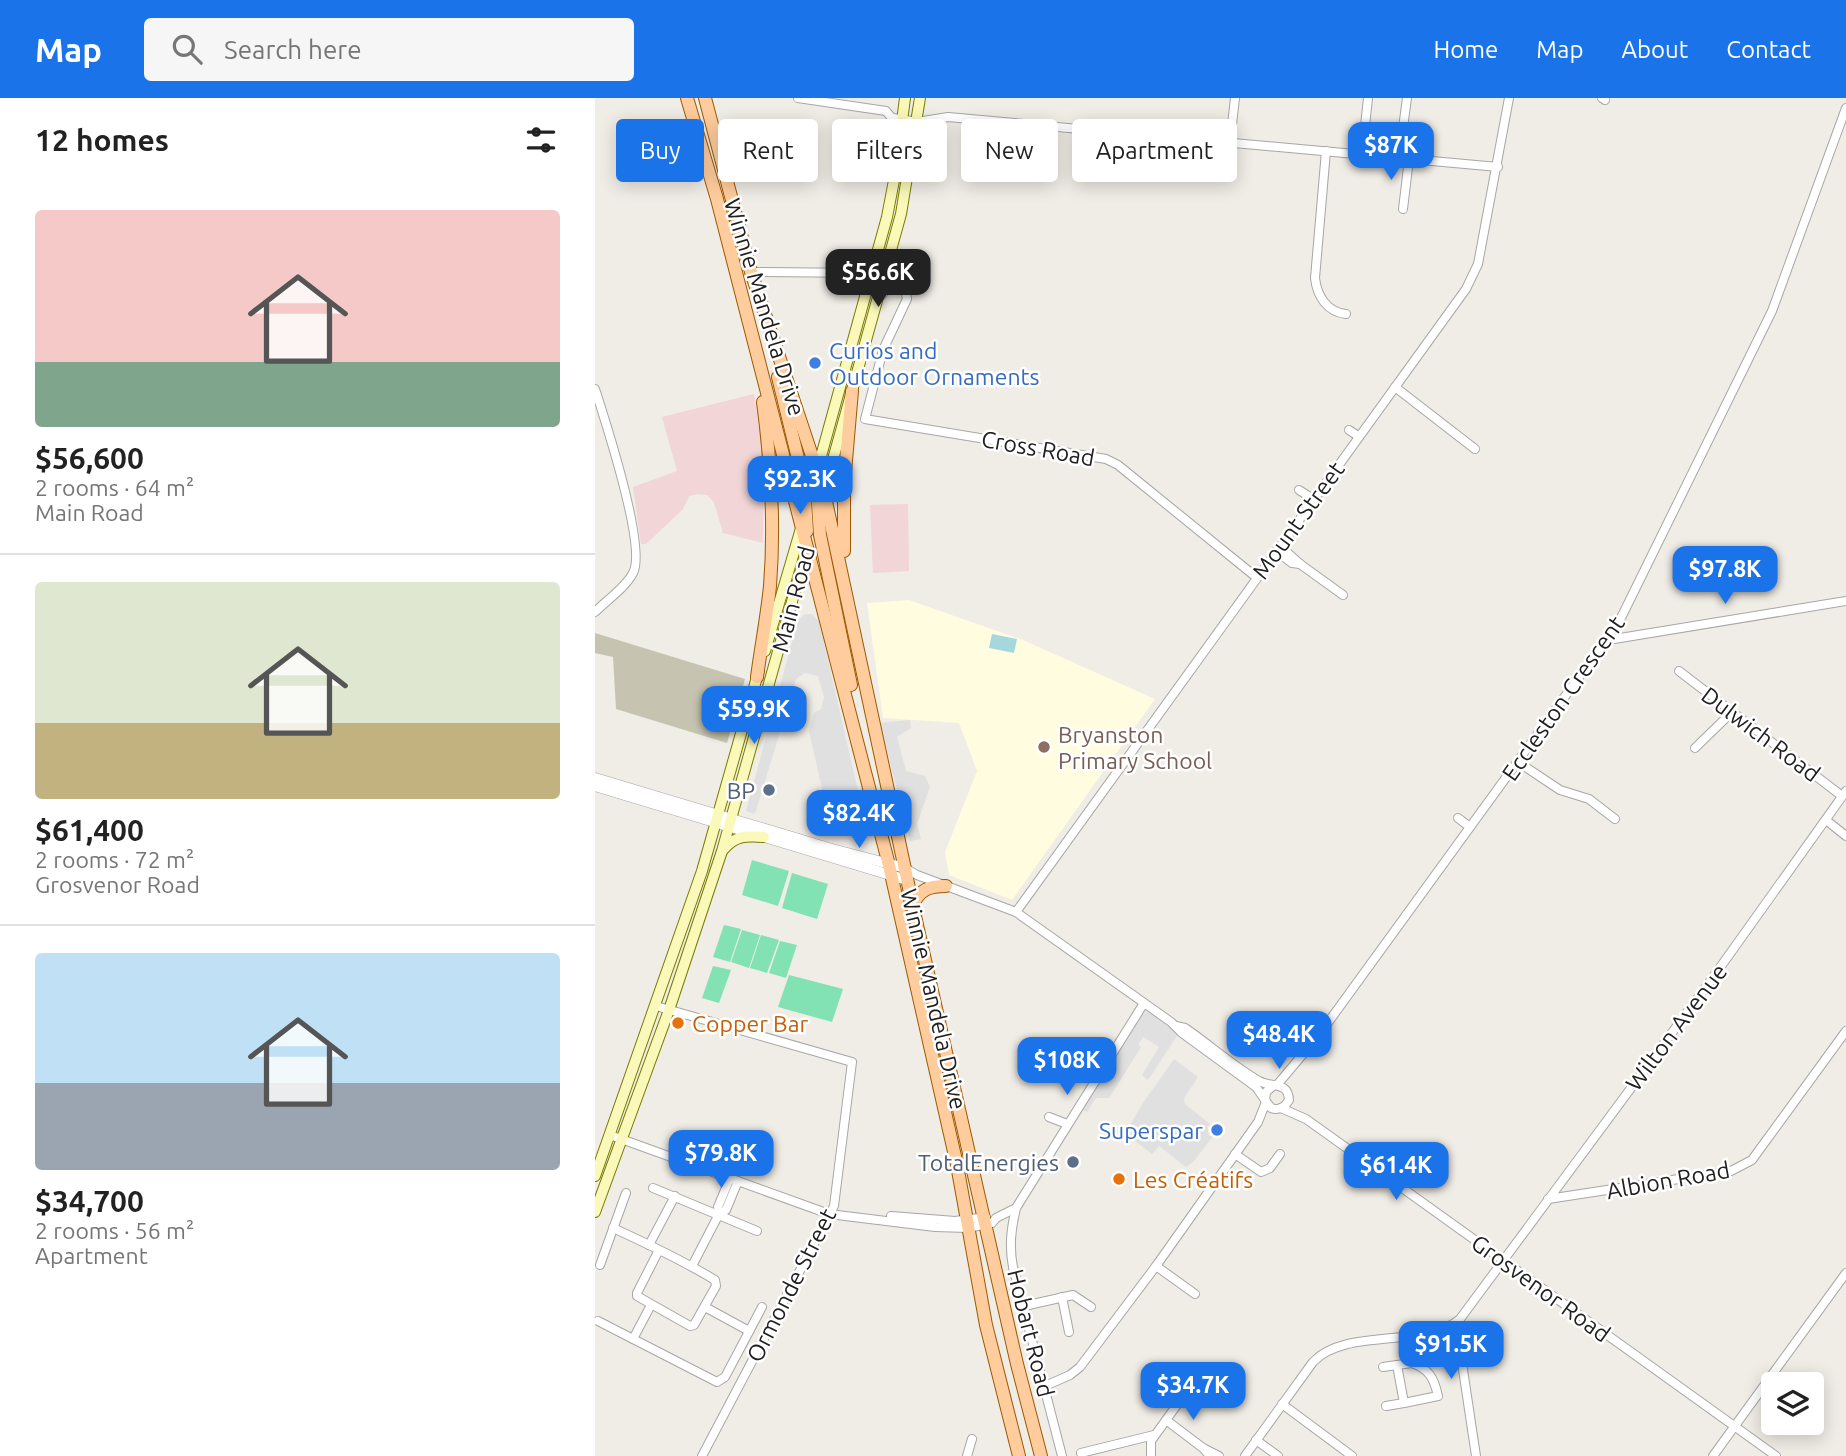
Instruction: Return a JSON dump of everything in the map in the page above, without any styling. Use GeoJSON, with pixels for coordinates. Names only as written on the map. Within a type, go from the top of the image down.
{"type":"FeatureCollection","features":[{"type":"Feature","properties":{"kind":"main road","name":"Winnie Mandela Drive"},"geometry":{"type":"LineString","coordinates":[[687,98],[717,199],[861,751],[948,1124],[986,1325],[1019,1456]]}},
{"type":"Feature","properties":{"kind":"main road"},"geometry":{"type":"LineString","coordinates":[[695,98],[719,190],[717,199]]}},
{"type":"Feature","properties":{"kind":"main road","name":"Winnie Mandela Drive"},"geometry":{"type":"LineString","coordinates":[[705,98],[751,272],[824,492],[868,708],[910,874],[912,906],[988,1220],[1041,1456]]}},
{"type":"Feature","properties":{"kind":"main road"},"geometry":{"type":"LineString","coordinates":[[897,119],[905,98]]}},
{"type":"Feature","properties":{"kind":"main road","name":"Main Road"},"geometry":{"type":"LineString","coordinates":[[917,119],[920,98]]}},
{"type":"Feature","properties":{"kind":"main road"},"geometry":{"type":"LineString","coordinates":[[807,549],[817,472],[887,217],[893,182]]}},
{"type":"Feature","properties":{"kind":"main road","name":"Main Road"},"geometry":{"type":"LineString","coordinates":[[595,1176],[702,871],[801,528],[824,492],[901,214],[907,182]]}},
{"type":"Feature","properties":{"kind":"main road"},"geometry":{"type":"LineString","coordinates":[[766,319],[769,346],[820,535],[849,674],[861,751]]}},
{"type":"Feature","properties":{"kind":"main road"},"geometry":{"type":"LineString","coordinates":[[757,677],[770,587],[772,503],[770,456],[758,357]]}},
{"type":"Feature","properties":{"kind":"main road"},"geometry":{"type":"LineString","coordinates":[[845,585],[844,484],[852,391]]}},
{"type":"Feature","properties":{"kind":"main road","name":"Main Road"},"geometry":{"type":"LineString","coordinates":[[595,1212],[669,1010],[722,851],[807,549]]}},
{"type":"Feature","properties":{"kind":"main road"},"geometry":{"type":"LineString","coordinates":[[722,851],[740,836],[764,837]]}},
{"type":"Feature","properties":{"kind":"main road"},"geometry":{"type":"LineString","coordinates":[[912,906],[917,895],[924,889],[946,886]]}},
{"type":"Feature","properties":{"kind":"street"},"geometry":{"type":"LineString","coordinates":[[801,98],[886,111],[897,119]]}},
{"type":"Feature","properties":{"kind":"street"},"geometry":{"type":"LineString","coordinates":[[1233,119],[1235,98]]}},
{"type":"Feature","properties":{"kind":"street"},"geometry":{"type":"LineString","coordinates":[[1362,154],[1368,98]]}},
{"type":"Feature","properties":{"kind":"street"},"geometry":{"type":"LineString","coordinates":[[1399,158],[1407,98]]}},
{"type":"Feature","properties":{"kind":"street","name":"Mount Street"},"geometry":{"type":"LineString","coordinates":[[1016,912],[1452,309],[1476,270],[1510,98]]}},
{"type":"Feature","properties":{"kind":"street","name":"Eccleston Crescent"},"geometry":{"type":"LineString","coordinates":[[1275,1085],[1300,1060],[1608,640],[1772,310],[1846,108]]}},
{"type":"Feature","properties":{"kind":"street"},"geometry":{"type":"LineString","coordinates":[[936,119],[948,117],[1072,128]]}},
{"type":"Feature","properties":{"kind":"street"},"geometry":{"type":"LineString","coordinates":[[1237,143],[1498,167]]}},
{"type":"Feature","properties":{"kind":"street"},"geometry":{"type":"LineString","coordinates":[[1326,151],[1315,278],[1328,307],[1332,311],[1346,314]]}},
{"type":"Feature","properties":{"kind":"street"},"geometry":{"type":"LineString","coordinates":[[1403,209],[1409,159]]}},
{"type":"Feature","properties":{"kind":"street"},"geometry":{"type":"LineString","coordinates":[[751,272],[872,273],[901,282]]}},
{"type":"Feature","properties":{"kind":"street"},"geometry":{"type":"LineString","coordinates":[[878,299],[890,286],[901,282]]}},
{"type":"Feature","properties":{"kind":"street","name":"Cross Road"},"geometry":{"type":"LineString","coordinates":[[901,282],[907,299],[889,334],[865,419],[1106,459],[1118,465],[1256,577]]}},
{"type":"Feature","properties":{"kind":"street"},"geometry":{"type":"LineString","coordinates":[[1395,387],[1475,449]]}},
{"type":"Feature","properties":{"kind":"street"},"geometry":{"type":"LineString","coordinates":[[595,389],[630,516],[635,560],[632,575],[595,611]]}},
{"type":"Feature","properties":{"kind":"street"},"geometry":{"type":"LineString","coordinates":[[1349,430],[1359,436]]}},
{"type":"Feature","properties":{"kind":"street"},"geometry":{"type":"LineString","coordinates":[[1299,489],[1313,499]]}},
{"type":"Feature","properties":{"kind":"street"},"geometry":{"type":"LineString","coordinates":[[1278,549],[1292,554],[1300,564],[1343,595]]}},
{"type":"Feature","properties":{"kind":"street"},"geometry":{"type":"LineString","coordinates":[[1608,640],[1846,601]]}},
{"type":"Feature","properties":{"kind":"street","name":"Dulwich Road"},"geometry":{"type":"LineString","coordinates":[[1679,671],[1844,794]]}},
{"type":"Feature","properties":{"kind":"street"},"geometry":{"type":"LineString","coordinates":[[1695,748],[1732,712]]}},
{"type":"Feature","properties":{"kind":"street"},"geometry":{"type":"LineString","coordinates":[[1518,762],[1560,790],[1589,799],[1615,819]]}},
{"type":"Feature","properties":{"kind":"street"},"geometry":{"type":"LineString","coordinates":[[595,778],[890,871]]}},
{"type":"Feature","properties":{"kind":"street"},"geometry":{"type":"LineString","coordinates":[[595,786],[717,818]]}},
{"type":"Feature","properties":{"kind":"street","name":"Wilton Avenue"},"geometry":{"type":"LineString","coordinates":[[1455,1323],[1475,1300],[1714,976],[1844,794]]}},
{"type":"Feature","properties":{"kind":"street"},"geometry":{"type":"LineString","coordinates":[[1458,818],[1470,827]]}},
{"type":"Feature","properties":{"kind":"street"},"geometry":{"type":"LineString","coordinates":[[1826,820],[1846,836]]}},
{"type":"Feature","properties":{"kind":"street"},"geometry":{"type":"LineString","coordinates":[[730,822],[764,837],[910,874],[1016,912],[1176,1026],[1256,1087],[1265,1101],[1278,1109]]}},
{"type":"Feature","properties":{"kind":"street","name":"Hobart Road"},"geometry":{"type":"LineString","coordinates":[[1062,1456],[1010,1245],[1016,1208],[1144,1003]]}},
{"type":"Feature","properties":{"kind":"street"},"geometry":{"type":"LineString","coordinates":[[656,1006],[669,1010]]}},
{"type":"Feature","properties":{"kind":"street","name":"Ormonde Street"},"geometry":{"type":"LineString","coordinates":[[669,1010],[852,1062],[835,1203],[702,1456]]}},
{"type":"Feature","properties":{"kind":"street"},"geometry":{"type":"LineString","coordinates":[[1176,1026],[1190,1031],[1258,1080],[1288,1092],[1289,1100],[1258,1122]]}},
{"type":"Feature","properties":{"kind":"street","name":"Albion Road"},"geometry":{"type":"LineString","coordinates":[[1548,1199],[1689,1178],[1741,1167],[1757,1153],[1846,1031]]}},
{"type":"Feature","properties":{"kind":"street"},"geometry":{"type":"LineString","coordinates":[[1100,1044],[1112,1051]]}},
{"type":"Feature","properties":{"kind":"street","name":"Eccleston Crescent"},"geometry":{"type":"LineString","coordinates":[[1288,1092],[1300,1060]]}},
{"type":"Feature","properties":{"kind":"street"},"geometry":{"type":"LineString","coordinates":[[1045,1386],[1070,1375],[1080,1367],[1156,1266],[1258,1122],[1268,1089],[1275,1085]]}},
{"type":"Feature","properties":{"kind":"street","name":"Grosvenor Road"},"geometry":{"type":"LineString","coordinates":[[1288,1092],[1292,1104],[1306,1119],[1776,1456]]}},
{"type":"Feature","properties":{"kind":"street","name":"Grosvenor Road"},"geometry":{"type":"LineString","coordinates":[[1278,1109],[1306,1119]]}},
{"type":"Feature","properties":{"kind":"street"},"geometry":{"type":"LineString","coordinates":[[1049,1117],[1067,1124]]}},
{"type":"Feature","properties":{"kind":"street","name":"Ormonde Street"},"geometry":{"type":"LineString","coordinates":[[610,1135],[829,1214],[935,1227],[988,1220]]}},
{"type":"Feature","properties":{"kind":"street"},"geometry":{"type":"LineString","coordinates":[[1235,1154],[1261,1172],[1270,1168],[1280,1154]]}},
{"type":"Feature","properties":{"kind":"street"},"geometry":{"type":"LineString","coordinates":[[692,1266],[719,1214],[718,1207],[734,1179]]}},
{"type":"Feature","properties":{"kind":"street"},"geometry":{"type":"LineString","coordinates":[[653,1188],[757,1231]]}},
{"type":"Feature","properties":{"kind":"street"},"geometry":{"type":"LineString","coordinates":[[600,1265],[626,1193]]}},
{"type":"Feature","properties":{"kind":"street"},"geometry":{"type":"LineString","coordinates":[[649,1245],[675,1196]]}},
{"type":"Feature","properties":{"kind":"street"},"geometry":{"type":"LineString","coordinates":[[988,1220],[1016,1208]]}},
{"type":"Feature","properties":{"kind":"street"},"geometry":{"type":"LineString","coordinates":[[613,1228],[649,1245],[692,1266],[716,1281],[697,1323],[692,1326],[638,1298],[637,1293],[659,1250]]}},
{"type":"Feature","properties":{"kind":"street"},"geometry":{"type":"LineString","coordinates":[[1156,1266],[1195,1294]]}},
{"type":"Feature","properties":{"kind":"street"},"geometry":{"type":"LineString","coordinates":[[1713,1456],[1846,1273]]}},
{"type":"Feature","properties":{"kind":"street"},"geometry":{"type":"LineString","coordinates":[[1024,1306],[1074,1296],[1091,1307]]}},
{"type":"Feature","properties":{"kind":"street"},"geometry":{"type":"LineString","coordinates":[[1062,1297],[1069,1332]]}},
{"type":"Feature","properties":{"kind":"street"},"geometry":{"type":"LineString","coordinates":[[633,1339],[651,1305]]}},
{"type":"Feature","properties":{"kind":"street"},"geometry":{"type":"LineString","coordinates":[[705,1307],[749,1331]]}},
{"type":"Feature","properties":{"kind":"street"},"geometry":{"type":"LineString","coordinates":[[598,1321],[717,1382],[725,1377],[762,1307]]}},
{"type":"Feature","properties":{"kind":"street"},"geometry":{"type":"LineString","coordinates":[[1245,1456],[1323,1352],[1340,1346],[1444,1328],[1455,1323],[1476,1456]]}},
{"type":"Feature","properties":{"kind":"street"},"geometry":{"type":"LineString","coordinates":[[1407,1335],[1412,1363]]}},
{"type":"Feature","properties":{"kind":"street"},"geometry":{"type":"LineString","coordinates":[[1383,1367],[1412,1363],[1428,1371],[1436,1383],[1438,1396],[1386,1405]]}},
{"type":"Feature","properties":{"kind":"street"},"geometry":{"type":"LineString","coordinates":[[1397,1366],[1404,1403]]}},
{"type":"Feature","properties":{"kind":"street"},"geometry":{"type":"LineString","coordinates":[[1151,1456],[1149,1445],[1154,1435],[1184,1395]]}},
{"type":"Feature","properties":{"kind":"street"},"geometry":{"type":"LineString","coordinates":[[1282,1404],[1352,1456]]}},
{"type":"Feature","properties":{"kind":"street"},"geometry":{"type":"LineString","coordinates":[[1166,1420],[1205,1452],[1219,1456]]}},
{"type":"Feature","properties":{"kind":"street"},"geometry":{"type":"LineString","coordinates":[[1081,1453],[1154,1435]]}},
{"type":"Feature","properties":{"kind":"street"},"geometry":{"type":"LineString","coordinates":[[967,1456],[972,1439]]}},
{"type":"Feature","properties":{"kind":"street"},"geometry":{"type":"LineString","coordinates":[[1256,1440],[1278,1456]]}},
{"type":"Feature","properties":{"kind":"shaded area"},"geometry":{"type":"Polygon","coordinates":[[[754,394],[764,463],[763,543],[723,533],[714,502],[707,495],[698,494],[689,496],[683,509],[646,544],[641,544],[633,487],[677,471],[662,417],[754,394]]]}},
{"type":"Feature","properties":{"kind":"shaded area"},"geometry":{"type":"Polygon","coordinates":[[[908,504],[909,571],[873,573],[870,505],[908,504]]]}},
{"type":"Feature","properties":{"kind":"shaded area","name":"Bryanston Primary School"},"geometry":{"type":"Polygon","coordinates":[[[909,600],[1023,640],[1155,699],[1012,900],[949,875],[945,852],[977,771],[959,723],[883,718],[867,603],[909,600]]]}},
{"type":"Feature","properties":{"kind":"shaded area"},"geometry":{"type":"Polygon","coordinates":[[[805,614],[812,614],[819,621],[858,791],[843,799],[823,793],[809,731],[814,713],[821,709],[824,697],[818,676],[805,673],[796,679],[755,814],[746,811],[798,620],[805,614]]]}},
{"type":"Feature","properties":{"kind":"shaded area"},"geometry":{"type":"Polygon","coordinates":[[[595,633],[745,679],[727,743],[616,709],[613,657],[595,653],[595,633]]]}},
{"type":"Feature","properties":{"kind":"shaded area"},"geometry":{"type":"Polygon","coordinates":[[[910,720],[911,728],[897,737],[906,771],[925,776],[930,787],[917,824],[921,839],[910,841],[880,723],[910,720]]]}},
{"type":"Feature","properties":{"kind":"shaded area"},"geometry":{"type":"Polygon","coordinates":[[[1150,1011],[1179,1033],[1148,1080],[1142,1075],[1159,1047],[1143,1037],[1138,1045],[1141,1047],[1109,1098],[1096,1098],[1087,1112],[1080,1108],[1140,1014],[1150,1011]]]}},
{"type":"Feature","properties":{"kind":"shaded area"},"geometry":{"type":"Polygon","coordinates":[[[1174,1059],[1198,1077],[1184,1098],[1185,1104],[1211,1125],[1207,1126],[1209,1136],[1213,1136],[1186,1167],[1159,1146],[1152,1154],[1125,1133],[1174,1059]]]}},
{"type":"Feature","properties":{"kind":"green space"},"geometry":{"type":"Polygon","coordinates":[[[752,860],[789,871],[778,906],[742,895],[752,860]]]}},
{"type":"Feature","properties":{"kind":"green space"},"geometry":{"type":"Polygon","coordinates":[[[792,873],[828,884],[817,919],[782,908],[792,873]]]}},
{"type":"Feature","properties":{"kind":"green space"},"geometry":{"type":"Polygon","coordinates":[[[724,925],[741,929],[730,962],[713,957],[724,925]]]}},
{"type":"Feature","properties":{"kind":"green space"},"geometry":{"type":"Polygon","coordinates":[[[742,930],[760,935],[749,968],[731,962],[742,930]]]}},
{"type":"Feature","properties":{"kind":"green space"},"geometry":{"type":"Polygon","coordinates":[[[761,935],[779,940],[767,973],[750,968],[761,935]]]}},
{"type":"Feature","properties":{"kind":"green space"},"geometry":{"type":"Polygon","coordinates":[[[780,941],[797,945],[786,978],[769,973],[780,941]]]}},
{"type":"Feature","properties":{"kind":"green space"},"geometry":{"type":"Polygon","coordinates":[[[713,966],[731,970],[719,1003],[702,998],[713,966]]]}},
{"type":"Feature","properties":{"kind":"green space"},"geometry":{"type":"Polygon","coordinates":[[[789,975],[843,989],[832,1022],[778,1007],[789,975]]]}},
{"type":"Feature","properties":{"kind":"water"},"geometry":{"type":"Polygon","coordinates":[[[992,634],[1017,639],[1014,653],[989,648],[992,634]]]}},
{"type":"Feature","properties":{"kind":"place","name":"Curios and Outdoor Ornaments"},"geometry":{"type":"Point","coordinates":[815,363]}},
{"type":"Feature","properties":{"kind":"place","name":"Bryanston Primary School"},"geometry":{"type":"Point","coordinates":[1044,747]}},
{"type":"Feature","properties":{"kind":"place","name":"BP"},"geometry":{"type":"Point","coordinates":[769,790]}},
{"type":"Feature","properties":{"kind":"place","name":"Copper Bar"},"geometry":{"type":"Point","coordinates":[678,1023]}},
{"type":"Feature","properties":{"kind":"place","name":"Superspar"},"geometry":{"type":"Point","coordinates":[1217,1130]}},
{"type":"Feature","properties":{"kind":"place","name":"TotalEnergies"},"geometry":{"type":"Point","coordinates":[1073,1162]}},
{"type":"Feature","properties":{"kind":"place","name":"Les Créatifs"},"geometry":{"type":"Point","coordinates":[1119,1179]}}]}
